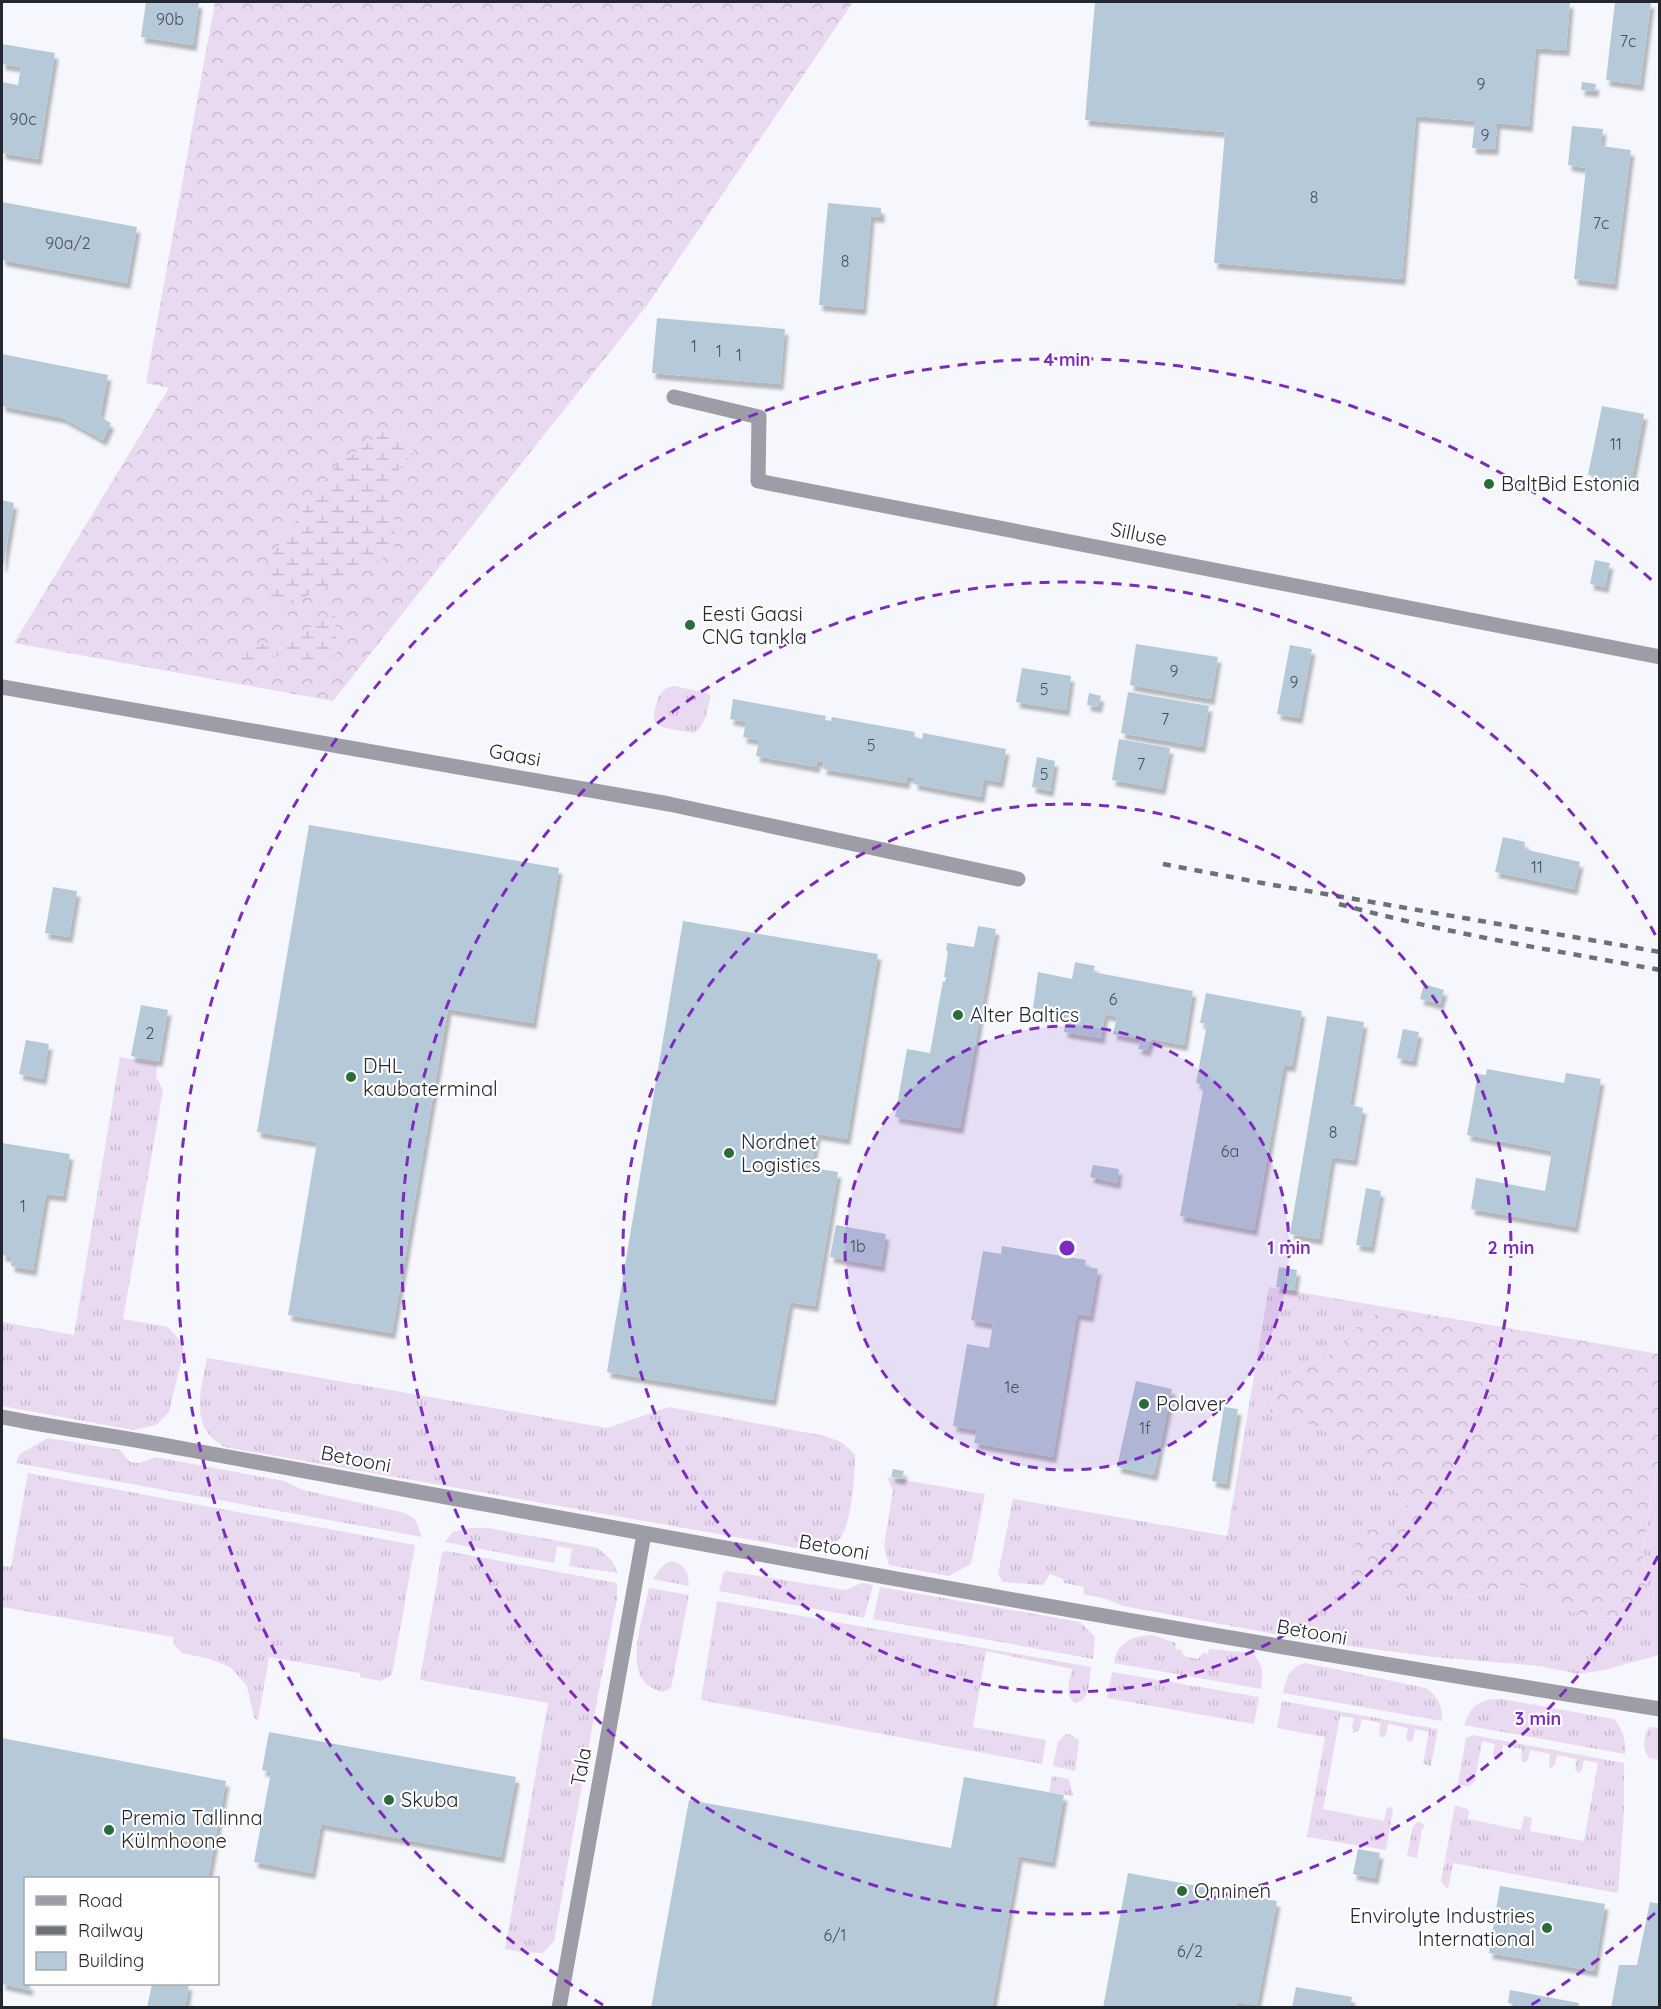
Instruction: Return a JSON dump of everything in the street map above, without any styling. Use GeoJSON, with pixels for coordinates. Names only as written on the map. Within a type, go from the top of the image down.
{"type":"FeatureCollection","features":[{"type":"Feature","properties":{"kind":"street","name":"Silluse"},"geometry":{"type":"LineString","coordinates":[[674,397],[759,417],[758,481],[1659,657]]}},
{"type":"Feature","properties":{"kind":"street","name":"Gaasi"},"geometry":{"type":"LineString","coordinates":[[2,687],[669,804],[1018,879]]}},
{"type":"Feature","properties":{"kind":"street","name":"Betooni"},"geometry":{"type":"LineString","coordinates":[[2,1418],[179,1447],[644,1534],[1280,1648],[1659,1709]]}},
{"type":"Feature","properties":{"kind":"street","name":"Tala"},"geometry":{"type":"LineString","coordinates":[[559,2007],[644,1534]]}},
{"type":"Feature","properties":{"kind":"green space"},"geometry":{"type":"Polygon","coordinates":[[[215,2],[853,2],[648,304],[333,701],[14,643],[169,388],[146,383],[215,2]]]}},
{"type":"Feature","properties":{"kind":"green space"},"geometry":{"type":"Polygon","coordinates":[[[388,428],[407,439],[415,452],[384,485],[395,523],[394,551],[353,577],[328,585],[289,605],[273,610],[269,587],[263,571],[274,552],[338,463],[388,428]]]}},
{"type":"Feature","properties":{"kind":"green space"},"geometry":{"type":"Polygon","coordinates":[[[335,615],[337,654],[310,662],[265,654],[249,670],[238,668],[245,648],[285,639],[335,615]]]}},
{"type":"Feature","properties":{"kind":"green space"},"geometry":{"type":"Polygon","coordinates":[[[674,686],[707,693],[711,696],[701,727],[693,733],[673,730],[656,723],[655,708],[660,695],[666,689],[674,686]]]}},
{"type":"Feature","properties":{"kind":"green space"},"geometry":{"type":"Polygon","coordinates":[[[120,1057],[157,1064],[156,1077],[163,1090],[123,1319],[168,1327],[183,1344],[183,1353],[169,1412],[156,1425],[133,1430],[2,1406],[2,1322],[74,1335],[120,1057]]]}},
{"type":"Feature","properties":{"kind":"green space"},"geometry":{"type":"Polygon","coordinates":[[[1269,1287],[1385,1307],[1357,1327],[1331,1354],[1280,1378],[1269,1413],[1294,1418],[1351,1443],[1409,1505],[1394,1527],[1347,1558],[1348,1574],[1380,1586],[1469,1596],[1519,1584],[1577,1614],[1629,1617],[1649,1597],[1642,1552],[1659,1455],[1659,1655],[1604,1670],[1578,1674],[1540,1666],[1434,1657],[1318,1642],[1123,1606],[1106,1599],[1083,1594],[1084,1587],[1064,1583],[1063,1579],[1050,1574],[1043,1585],[1003,1582],[998,1574],[1013,1499],[1227,1536],[1269,1287]]]}},
{"type":"Feature","properties":{"kind":"green space"},"geometry":{"type":"Polygon","coordinates":[[[1385,1307],[1659,1354],[1659,1455],[1642,1552],[1649,1597],[1629,1617],[1577,1614],[1519,1584],[1469,1596],[1380,1586],[1348,1574],[1347,1558],[1362,1531],[1394,1527],[1409,1505],[1351,1443],[1294,1418],[1269,1413],[1280,1378],[1331,1354],[1357,1327],[1385,1307]]]}},
{"type":"Feature","properties":{"kind":"green space"},"geometry":{"type":"Polygon","coordinates":[[[207,1358],[607,1428],[669,1407],[825,1436],[841,1442],[855,1454],[852,1498],[847,1522],[838,1540],[820,1552],[225,1447],[213,1439],[201,1419],[200,1396],[207,1358]]]}},
{"type":"Feature","properties":{"kind":"green space"},"geometry":{"type":"Polygon","coordinates":[[[48,1438],[120,1450],[130,1462],[140,1463],[155,1457],[284,1481],[303,1490],[405,1513],[415,1519],[422,1537],[16,1463],[20,1454],[48,1438]]]}},
{"type":"Feature","properties":{"kind":"green space"},"geometry":{"type":"Polygon","coordinates":[[[28,1473],[415,1545],[392,1675],[381,1681],[360,1677],[360,1673],[269,1657],[258,1720],[254,1718],[247,1686],[230,1667],[210,1659],[182,1653],[174,1645],[173,1637],[2,1607],[2,1566],[11,1567],[28,1473]]]}},
{"type":"Feature","properties":{"kind":"green space"},"geometry":{"type":"Polygon","coordinates":[[[887,1477],[985,1494],[971,1564],[949,1576],[889,1565],[884,1546],[893,1491],[887,1477]]]}},
{"type":"Feature","properties":{"kind":"green space"},"geometry":{"type":"Polygon","coordinates":[[[470,1528],[488,1528],[598,1548],[612,1561],[618,1573],[569,1566],[572,1549],[557,1546],[554,1563],[445,1542],[453,1532],[470,1528]]]}},
{"type":"Feature","properties":{"kind":"green space"},"geometry":{"type":"Polygon","coordinates":[[[447,1551],[617,1583],[617,1599],[554,1941],[543,1953],[505,1949],[548,1703],[420,1680],[442,1552],[447,1551]]]}},
{"type":"Feature","properties":{"kind":"green space"},"geometry":{"type":"Polygon","coordinates":[[[672,1561],[685,1570],[689,1586],[653,1579],[663,1566],[672,1561]]]}},
{"type":"Feature","properties":{"kind":"green space"},"geometry":{"type":"Polygon","coordinates":[[[724,1572],[846,1590],[862,1583],[873,1585],[864,1618],[719,1591],[724,1572]]]}},
{"type":"Feature","properties":{"kind":"green space"},"geometry":{"type":"Polygon","coordinates":[[[880,1587],[1080,1622],[1095,1637],[1093,1659],[873,1619],[880,1587]]]}},
{"type":"Feature","properties":{"kind":"green space"},"geometry":{"type":"Polygon","coordinates":[[[649,1588],[689,1595],[671,1688],[663,1692],[652,1688],[643,1680],[637,1661],[638,1636],[649,1588]]]}},
{"type":"Feature","properties":{"kind":"green space"},"geometry":{"type":"Polygon","coordinates":[[[717,1601],[1091,1667],[1087,1694],[1076,1703],[1072,1700],[1068,1692],[1072,1669],[986,1651],[973,1727],[1046,1740],[1042,1764],[701,1700],[717,1601]]]}},
{"type":"Feature","properties":{"kind":"green space"},"geometry":{"type":"Polygon","coordinates":[[[1152,1635],[1176,1643],[1175,1649],[1181,1650],[1184,1656],[1198,1659],[1203,1653],[1208,1654],[1209,1649],[1252,1653],[1259,1661],[1262,1670],[1261,1689],[1114,1663],[1115,1656],[1122,1645],[1139,1637],[1152,1635]]]}},
{"type":"Feature","properties":{"kind":"green space"},"geometry":{"type":"Polygon","coordinates":[[[1305,1663],[1426,1688],[1439,1702],[1442,1721],[1283,1693],[1289,1674],[1305,1663]]]}},
{"type":"Feature","properties":{"kind":"green space"},"geometry":{"type":"Polygon","coordinates":[[[1112,1672],[1259,1697],[1254,1724],[1107,1698],[1112,1672]]]}},
{"type":"Feature","properties":{"kind":"green space"},"geometry":{"type":"Polygon","coordinates":[[[1501,1699],[1614,1719],[1623,1735],[1625,1754],[1464,1725],[1470,1712],[1478,1704],[1487,1700],[1501,1699]]]}},
{"type":"Feature","properties":{"kind":"green space"},"geometry":{"type":"Polygon","coordinates":[[[1282,1701],[1438,1729],[1431,1766],[1423,1764],[1429,1732],[1415,1729],[1413,1740],[1409,1742],[1406,1738],[1408,1728],[1388,1724],[1386,1735],[1382,1738],[1379,1734],[1381,1723],[1362,1719],[1359,1730],[1354,1733],[1352,1728],[1354,1718],[1340,1716],[1323,1809],[1384,1821],[1387,1808],[1392,1807],[1386,1850],[1307,1837],[1325,1737],[1277,1728],[1282,1701]]]}},
{"type":"Feature","properties":{"kind":"green space"},"geometry":{"type":"Polygon","coordinates":[[[1649,1727],[1659,1728],[1659,1760],[1649,1758],[1644,1747],[1649,1727]]]}},
{"type":"Feature","properties":{"kind":"green space"},"geometry":{"type":"Polygon","coordinates":[[[1066,1734],[1072,1735],[1079,1741],[1075,1771],[1053,1766],[1058,1742],[1066,1734]]]}},
{"type":"Feature","properties":{"kind":"green space"},"geometry":{"type":"Polygon","coordinates":[[[1472,1735],[1624,1763],[1624,1812],[1618,1893],[1453,1863],[1448,1889],[1441,1882],[1455,1805],[1467,1809],[1468,1819],[1521,1830],[1524,1816],[1532,1818],[1530,1831],[1584,1841],[1598,1763],[1584,1760],[1582,1770],[1578,1773],[1575,1769],[1577,1759],[1557,1755],[1555,1765],[1551,1768],[1549,1767],[1550,1754],[1530,1750],[1528,1760],[1524,1763],[1521,1759],[1522,1749],[1503,1745],[1501,1756],[1496,1758],[1493,1755],[1495,1744],[1482,1741],[1475,1780],[1470,1785],[1458,1785],[1466,1738],[1472,1735]]]}},
{"type":"Feature","properties":{"kind":"green space"},"geometry":{"type":"Polygon","coordinates":[[[1052,1776],[1069,1779],[1073,1796],[1049,1792],[1052,1776]]]}},
{"type":"Feature","properties":{"kind":"green space"},"geometry":{"type":"Polygon","coordinates":[[[1419,1821],[1424,1828],[1417,1858],[1407,1856],[1413,1826],[1419,1821]]]}},
{"type":"Feature","properties":{"kind":"building"},"geometry":{"type":"Polygon","coordinates":[[[146,2],[199,2],[193,45],[141,37],[146,2]]]}},
{"type":"Feature","properties":{"kind":"building"},"geometry":{"type":"Polygon","coordinates":[[[1095,2],[1570,2],[1566,50],[1536,48],[1529,126],[1497,123],[1495,149],[1472,148],[1475,121],[1416,116],[1402,279],[1214,263],[1225,132],[1085,120],[1095,2]]]}},
{"type":"Feature","properties":{"kind":"building"},"geometry":{"type":"Polygon","coordinates":[[[1615,2],[1651,2],[1640,85],[1606,80],[1615,2]]]}},
{"type":"Feature","properties":{"kind":"building"},"geometry":{"type":"Polygon","coordinates":[[[2,44],[55,53],[38,159],[2,153],[2,82],[18,85],[21,67],[2,64],[2,44]]]}},
{"type":"Feature","properties":{"kind":"building"},"geometry":{"type":"Polygon","coordinates":[[[1582,82],[1596,84],[1595,91],[1581,90],[1582,82]]]}},
{"type":"Feature","properties":{"kind":"building"},"geometry":{"type":"Polygon","coordinates":[[[1572,126],[1603,129],[1601,146],[1631,150],[1614,284],[1574,279],[1586,168],[1568,165],[1572,126]]]}},
{"type":"Feature","properties":{"kind":"building"},"geometry":{"type":"Polygon","coordinates":[[[2,202],[137,227],[127,283],[2,260],[2,202]]]}},
{"type":"Feature","properties":{"kind":"building"},"geometry":{"type":"Polygon","coordinates":[[[828,203],[881,208],[881,217],[871,216],[863,309],[819,305],[828,203]]]}},
{"type":"Feature","properties":{"kind":"building"},"geometry":{"type":"Polygon","coordinates":[[[657,318],[785,329],[780,384],[652,373],[657,318]]]}},
{"type":"Feature","properties":{"kind":"building"},"geometry":{"type":"Polygon","coordinates":[[[2,354],[108,375],[100,417],[111,423],[103,440],[63,418],[2,406],[2,354]]]}},
{"type":"Feature","properties":{"kind":"building"},"geometry":{"type":"Polygon","coordinates":[[[1602,406],[1644,414],[1631,482],[1588,475],[1602,406]]]}},
{"type":"Feature","properties":{"kind":"building"},"geometry":{"type":"Polygon","coordinates":[[[2,500],[14,503],[3,567],[2,567],[2,500]]]}},
{"type":"Feature","properties":{"kind":"building"},"geometry":{"type":"Polygon","coordinates":[[[1595,560],[1610,563],[1605,587],[1590,584],[1595,560]]]}},
{"type":"Feature","properties":{"kind":"building"},"geometry":{"type":"Polygon","coordinates":[[[1136,644],[1218,657],[1211,699],[1130,685],[1136,644]]]}},
{"type":"Feature","properties":{"kind":"building"},"geometry":{"type":"Polygon","coordinates":[[[1290,645],[1312,649],[1299,718],[1277,714],[1290,645]]]}},
{"type":"Feature","properties":{"kind":"building"},"geometry":{"type":"Polygon","coordinates":[[[1022,668],[1071,676],[1066,710],[1016,702],[1022,668]]]}},
{"type":"Feature","properties":{"kind":"building"},"geometry":{"type":"Polygon","coordinates":[[[1128,692],[1209,706],[1202,747],[1121,733],[1128,692]]]}},
{"type":"Feature","properties":{"kind":"building"},"geometry":{"type":"Polygon","coordinates":[[[1089,693],[1101,696],[1098,707],[1087,705],[1089,693]]]}},
{"type":"Feature","properties":{"kind":"building"},"geometry":{"type":"Polygon","coordinates":[[[733,699],[826,716],[825,720],[831,721],[832,717],[915,732],[914,737],[922,739],[923,733],[1006,749],[1000,782],[984,779],[981,797],[914,784],[915,778],[907,776],[906,783],[823,769],[824,762],[817,761],[816,767],[756,756],[759,740],[743,737],[746,722],[730,719],[733,699]]]}},
{"type":"Feature","properties":{"kind":"building"},"geometry":{"type":"Polygon","coordinates":[[[1119,739],[1170,748],[1162,789],[1112,780],[1119,739]]]}},
{"type":"Feature","properties":{"kind":"building"},"geometry":{"type":"Polygon","coordinates":[[[1037,757],[1055,761],[1050,791],[1032,787],[1037,757]]]}},
{"type":"Feature","properties":{"kind":"building","name":"DHL kaubaterminal"},"geometry":{"type":"Polygon","coordinates":[[[309,825],[559,868],[533,1023],[448,1009],[392,1333],[288,1315],[317,1142],[257,1132],[309,825]]]}},
{"type":"Feature","properties":{"kind":"building"},"geometry":{"type":"Polygon","coordinates":[[[1503,837],[1525,842],[1524,849],[1580,862],[1574,889],[1495,872],[1503,837]]]}},
{"type":"Feature","properties":{"kind":"building"},"geometry":{"type":"Polygon","coordinates":[[[53,887],[77,891],[69,937],[45,933],[53,887]]]}},
{"type":"Feature","properties":{"kind":"building","name":"Nordnet Logistics"},"geometry":{"type":"Polygon","coordinates":[[[683,921],[878,954],[847,1139],[817,1134],[811,1168],[838,1172],[815,1306],[790,1302],[773,1400],[607,1372],[683,921]]]}},
{"type":"Feature","properties":{"kind":"building","name":"Alter Baltics"},"geometry":{"type":"Polygon","coordinates":[[[978,926],[996,929],[960,1128],[895,1117],[907,1049],[930,1053],[943,981],[945,982],[946,977],[944,977],[947,943],[974,947],[978,926]]]}},
{"type":"Feature","properties":{"kind":"building"},"geometry":{"type":"Polygon","coordinates":[[[1075,962],[1095,966],[1093,972],[1193,991],[1184,1045],[1151,1039],[1147,1050],[1138,1049],[1141,1039],[1113,1034],[1117,1017],[1105,1014],[1101,1038],[1064,1032],[1066,1014],[1033,1008],[1038,972],[1072,979],[1075,962]]]}},
{"type":"Feature","properties":{"kind":"building"},"geometry":{"type":"Polygon","coordinates":[[[1424,984],[1444,990],[1440,1004],[1420,999],[1424,984]]]}},
{"type":"Feature","properties":{"kind":"building"},"geometry":{"type":"Polygon","coordinates":[[[1206,993],[1302,1011],[1292,1066],[1284,1065],[1254,1230],[1180,1216],[1204,1085],[1196,1083],[1207,1024],[1200,1023],[1206,993]]]}},
{"type":"Feature","properties":{"kind":"building"},"geometry":{"type":"Polygon","coordinates":[[[141,1005],[168,1010],[159,1061],[131,1056],[141,1005]]]}},
{"type":"Feature","properties":{"kind":"building"},"geometry":{"type":"Polygon","coordinates":[[[1327,1016],[1364,1022],[1350,1105],[1363,1108],[1354,1160],[1332,1157],[1319,1239],[1290,1234],[1327,1016]]]}},
{"type":"Feature","properties":{"kind":"building"},"geometry":{"type":"Polygon","coordinates":[[[1403,1029],[1419,1032],[1413,1061],[1397,1058],[1403,1029]]]}},
{"type":"Feature","properties":{"kind":"building"},"geometry":{"type":"Polygon","coordinates":[[[26,1040],[49,1044],[43,1079],[19,1074],[26,1040]]]}},
{"type":"Feature","properties":{"kind":"building"},"geometry":{"type":"Polygon","coordinates":[[[1487,1069],[1564,1083],[1566,1073],[1601,1079],[1575,1227],[1471,1209],[1476,1178],[1545,1191],[1552,1151],[1467,1135],[1478,1074],[1486,1075],[1487,1069]]]}},
{"type":"Feature","properties":{"kind":"building"},"geometry":{"type":"Polygon","coordinates":[[[2,1143],[70,1154],[63,1196],[46,1194],[33,1270],[11,1266],[12,1257],[2,1255],[2,1143]]]}},
{"type":"Feature","properties":{"kind":"building"},"geometry":{"type":"Polygon","coordinates":[[[1093,1165],[1119,1169],[1117,1183],[1090,1177],[1093,1165]]]}},
{"type":"Feature","properties":{"kind":"building"},"geometry":{"type":"Polygon","coordinates":[[[1366,1188],[1381,1191],[1371,1247],[1356,1245],[1366,1188]]]}},
{"type":"Feature","properties":{"kind":"building"},"geometry":{"type":"Polygon","coordinates":[[[836,1225],[886,1234],[881,1266],[830,1257],[836,1225]]]}},
{"type":"Feature","properties":{"kind":"building"},"geometry":{"type":"Polygon","coordinates":[[[1002,1246],[1086,1260],[1085,1266],[1098,1269],[1090,1316],[1077,1314],[1053,1457],[974,1443],[977,1430],[953,1426],[967,1344],[989,1348],[993,1324],[971,1320],[983,1251],[1001,1254],[1002,1246]]]}},
{"type":"Feature","properties":{"kind":"building"},"geometry":{"type":"Polygon","coordinates":[[[1279,1267],[1297,1270],[1294,1290],[1276,1287],[1279,1267]]]}},
{"type":"Feature","properties":{"kind":"building"},"geometry":{"type":"Polygon","coordinates":[[[1136,1381],[1172,1389],[1154,1475],[1117,1467],[1136,1381]]]}},
{"type":"Feature","properties":{"kind":"building"},"geometry":{"type":"Polygon","coordinates":[[[1224,1407],[1238,1409],[1226,1484],[1212,1481],[1224,1407]]]}},
{"type":"Feature","properties":{"kind":"building"},"geometry":{"type":"Polygon","coordinates":[[[893,1469],[904,1471],[902,1479],[891,1477],[893,1469]]]}},
{"type":"Feature","properties":{"kind":"building","name":"Skuba"},"geometry":{"type":"Polygon","coordinates":[[[269,1732],[516,1777],[501,1857],[321,1824],[312,1873],[254,1862],[271,1772],[262,1770],[269,1732]]]}},
{"type":"Feature","properties":{"kind":"building","name":"Premia Tallinna Külmhoone"},"geometry":{"type":"Polygon","coordinates":[[[2,1738],[226,1781],[208,1877],[24,1877],[24,1985],[30,1985],[29,1990],[2,1984],[2,1738]]]}},
{"type":"Feature","properties":{"kind":"building"},"geometry":{"type":"Polygon","coordinates":[[[964,1777],[1064,1795],[1052,1862],[1019,1856],[992,2008],[651,2008],[689,1800],[951,1848],[964,1777]]]}},
{"type":"Feature","properties":{"kind":"building"},"geometry":{"type":"Polygon","coordinates":[[[1358,1849],[1380,1853],[1375,1878],[1353,1874],[1358,1849]]]}},
{"type":"Feature","properties":{"kind":"building"},"geometry":{"type":"Polygon","coordinates":[[[1128,1873],[1277,1901],[1257,2005],[1237,2002],[1236,2008],[1103,2008],[1128,1873]]]}},
{"type":"Feature","properties":{"kind":"building","name":"Envirolyte Industries International"},"geometry":{"type":"Polygon","coordinates":[[[1500,1886],[1605,1904],[1594,1971],[1489,1953],[1500,1886]]]}},
{"type":"Feature","properties":{"kind":"building"},"geometry":{"type":"Polygon","coordinates":[[[1650,1902],[1660,1904],[1660,2008],[1611,2008],[1619,1965],[1637,1965],[1650,1902]]]}},
{"type":"Feature","properties":{"kind":"building"},"geometry":{"type":"Polygon","coordinates":[[[152,1985],[189,1985],[185,2008],[147,2008],[152,1985]]]}},
{"type":"Feature","properties":{"kind":"building"},"geometry":{"type":"Polygon","coordinates":[[[1296,1987],[1352,1997],[1350,2008],[1292,2008],[1296,1987]]]}},
{"type":"Feature","properties":{"kind":"building"},"geometry":{"type":"Polygon","coordinates":[[[1510,1990],[1579,2003],[1578,2008],[1517,2008],[1518,2005],[1508,2003],[1510,1990]]]}},
{"type":"Feature","properties":{"kind":"railway"},"geometry":{"type":"LineString","coordinates":[[1163,864],[1660,952]]}},
{"type":"Feature","properties":{"kind":"railway"},"geometry":{"type":"LineString","coordinates":[[1339,904],[1458,932],[1660,970]]}},
{"type":"Feature","properties":{"kind":"place","name":"BaltBid Estonia"},"geometry":{"type":"Point","coordinates":[1489,484]}},
{"type":"Feature","properties":{"kind":"place","name":"Eesti Gaasi CNG tankla"},"geometry":{"type":"Point","coordinates":[690,625]}},
{"type":"Feature","properties":{"kind":"place","name":"Alter Baltics"},"geometry":{"type":"Point","coordinates":[958,1015]}},
{"type":"Feature","properties":{"kind":"place","name":"DHL kaubaterminal"},"geometry":{"type":"Point","coordinates":[351,1077]}},
{"type":"Feature","properties":{"kind":"place","name":"Nordnet Logistics"},"geometry":{"type":"Point","coordinates":[729,1153]}},
{"type":"Feature","properties":{"kind":"place","name":"Polaver"},"geometry":{"type":"Point","coordinates":[1144,1404]}},
{"type":"Feature","properties":{"kind":"place","name":"Skuba"},"geometry":{"type":"Point","coordinates":[389,1800]}},
{"type":"Feature","properties":{"kind":"place","name":"Premia Tallinna Külmhoone"},"geometry":{"type":"Point","coordinates":[109,1830]}},
{"type":"Feature","properties":{"kind":"place","name":"Onninen"},"geometry":{"type":"Point","coordinates":[1182,1891]}},
{"type":"Feature","properties":{"kind":"place","name":"Envirolyte Industries International"},"geometry":{"type":"Point","coordinates":[1547,1928]}}]}
